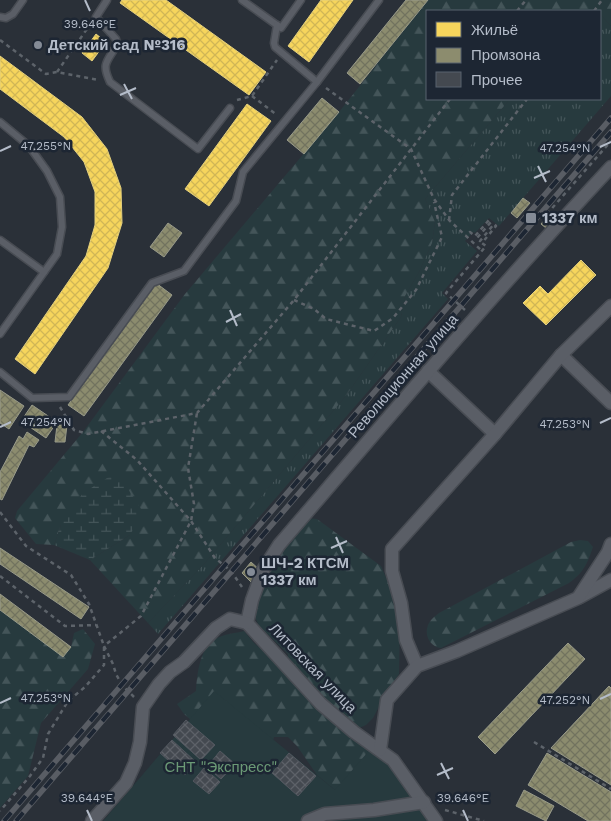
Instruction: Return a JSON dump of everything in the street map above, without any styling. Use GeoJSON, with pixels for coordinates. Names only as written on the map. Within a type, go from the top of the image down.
{"type":"FeatureCollection","features":[{"type":"Feature","properties":{"kind":"street","name":"Революционная улица"},"geometry":{"type":"LineString","coordinates":[[247,623],[252,600],[263,570],[279,545],[428,371],[565,216],[611,167]]}},
{"type":"Feature","properties":{"kind":"street"},"geometry":{"type":"LineString","coordinates":[[416,666],[406,640],[392,570],[392,548],[495,434],[561,355],[611,306]]}},
{"type":"Feature","properties":{"kind":"street"},"geometry":{"type":"LineString","coordinates":[[561,355],[611,403]]}},
{"type":"Feature","properties":{"kind":"street"},"geometry":{"type":"LineString","coordinates":[[428,371],[495,434]]}},
{"type":"Feature","properties":{"kind":"street"},"geometry":{"type":"LineString","coordinates":[[578,598],[608,552],[611,544]]}},
{"type":"Feature","properties":{"kind":"street"},"geometry":{"type":"LineString","coordinates":[[380,750],[387,700],[416,666],[457,651],[578,598],[611,580]]}},
{"type":"Feature","properties":{"kind":"street"},"geometry":{"type":"LineString","coordinates":[[92,821],[126,783],[135,763],[140,742],[143,707],[159,684],[170,672],[184,662],[216,628],[230,619],[247,623]]}},
{"type":"Feature","properties":{"kind":"street","name":"Литовская улица"},"geometry":{"type":"LineString","coordinates":[[247,623],[321,704],[354,732],[394,760],[436,821]]}},
{"type":"Feature","properties":{"kind":"street"},"geometry":{"type":"LineString","coordinates":[[308,821],[325,814],[374,810],[424,802]]}},
{"type":"Feature","properties":{"kind":"lane"},"geometry":{"type":"LineString","coordinates":[[0,17],[6,18],[12,14],[22,0]]}},
{"type":"Feature","properties":{"kind":"lane"},"geometry":{"type":"LineString","coordinates":[[107,0],[96,17],[116,39],[117,45],[106,62],[104,70],[110,82],[198,149],[230,108]]}},
{"type":"Feature","properties":{"kind":"lane"},"geometry":{"type":"LineString","coordinates":[[242,0],[281,28],[301,0]]}},
{"type":"Feature","properties":{"kind":"lane"},"geometry":{"type":"LineString","coordinates":[[0,372],[32,398],[69,397],[152,283],[184,270],[236,201],[243,172],[317,82],[379,0]]}},
{"type":"Feature","properties":{"kind":"lane"},"geometry":{"type":"LineString","coordinates":[[277,25],[274,43],[281,53],[317,82]]}},
{"type":"Feature","properties":{"kind":"lane"},"geometry":{"type":"LineString","coordinates":[[0,122],[29,146],[47,171],[60,197],[62,227],[57,254],[0,334]]}},
{"type":"Feature","properties":{"kind":"lane"},"geometry":{"type":"LineString","coordinates":[[0,240],[44,272]]}},
{"type":"Feature","properties":{"kind":"path"},"geometry":{"type":"LineString","coordinates":[[518,10],[526,0]]}},
{"type":"Feature","properties":{"kind":"path"},"geometry":{"type":"LineString","coordinates":[[57,72],[96,17]]}},
{"type":"Feature","properties":{"kind":"path"},"geometry":{"type":"LineString","coordinates":[[0,40],[46,74],[57,72],[110,82]]}},
{"type":"Feature","properties":{"kind":"path"},"geometry":{"type":"LineString","coordinates":[[230,108],[236,100],[252,96],[281,53]]}},
{"type":"Feature","properties":{"kind":"path"},"geometry":{"type":"LineString","coordinates":[[252,96],[284,121]]}},
{"type":"Feature","properties":{"kind":"path"},"geometry":{"type":"LineString","coordinates":[[342,100],[411,149],[434,199],[448,220],[482,251]]}},
{"type":"Feature","properties":{"kind":"path"},"geometry":{"type":"LineString","coordinates":[[104,646],[141,616],[191,521],[194,504],[188,468],[196,413],[294,300],[449,100]]}},
{"type":"Feature","properties":{"kind":"path"},"geometry":{"type":"LineString","coordinates":[[448,220],[452,195],[525,100]]}},
{"type":"Feature","properties":{"kind":"path"},"geometry":{"type":"LineString","coordinates":[[294,300],[314,309],[326,319],[374,331],[393,318],[416,290],[442,237],[434,199]]}},
{"type":"Feature","properties":{"kind":"path"},"geometry":{"type":"LineString","coordinates":[[466,236],[470,232],[475,236],[489,220],[492,222],[477,238],[480,240],[494,224],[496,226],[482,243],[486,246],[446,293],[468,313],[461,321],[468,327]]}},
{"type":"Feature","properties":{"kind":"path"},"geometry":{"type":"LineString","coordinates":[[54,398],[74,430],[88,434],[196,413]]}},
{"type":"Feature","properties":{"kind":"path"},"geometry":{"type":"LineString","coordinates":[[101,432],[137,460],[191,521],[215,558],[231,571],[252,600]]}},
{"type":"Feature","properties":{"kind":"path"},"geometry":{"type":"LineString","coordinates":[[0,512],[26,546],[71,575],[89,604],[104,646],[122,685],[143,707]]}},
{"type":"Feature","properties":{"kind":"path"},"geometry":{"type":"LineString","coordinates":[[0,576],[65,626],[96,625]]}},
{"type":"Feature","properties":{"kind":"path"},"geometry":{"type":"LineString","coordinates":[[0,811],[43,758],[48,734],[68,701],[85,687],[104,665],[104,646]]}},
{"type":"Feature","properties":{"kind":"path"},"geometry":{"type":"LineString","coordinates":[[534,742],[611,789]]}},
{"type":"Feature","properties":{"kind":"path"},"geometry":{"type":"LineString","coordinates":[[424,802],[484,821]]}},
{"type":"Feature","properties":{"kind":"green space"},"geometry":{"type":"Polygon","coordinates":[[[428,0],[611,0],[611,26],[601,15],[601,10],[595,9],[426,10],[426,100],[509,100],[425,199],[435,222],[432,243],[419,272],[405,296],[401,317],[345,397],[204,564],[148,623],[90,560],[130,535],[61,525],[54,545],[36,544],[15,518],[17,511],[83,432],[185,294],[339,112],[428,0]]]}},
{"type":"Feature","properties":{"kind":"green space"},"geometry":{"type":"Polygon","coordinates":[[[601,15],[611,26],[611,96],[499,226],[489,218],[465,241],[477,251],[442,293],[448,299],[158,634],[148,623],[204,564],[345,397],[401,317],[405,296],[419,272],[432,243],[435,222],[425,199],[509,100],[601,100],[601,15]]]}},
{"type":"Feature","properties":{"kind":"green space"},"geometry":{"type":"Polygon","coordinates":[[[117,472],[143,512],[130,535],[90,560],[54,545],[61,525],[83,493],[117,472]]]}},
{"type":"Feature","properties":{"kind":"green space"},"geometry":{"type":"Polygon","coordinates":[[[307,518],[317,519],[381,566],[394,596],[400,621],[399,674],[373,718],[366,725],[359,728],[367,748],[383,761],[347,800],[317,775],[297,746],[288,737],[274,737],[272,745],[204,731],[184,714],[177,704],[196,691],[200,661],[207,647],[217,638],[244,631],[254,643],[281,666],[286,666],[288,654],[259,626],[255,610],[263,570],[307,518]]]}},
{"type":"Feature","properties":{"kind":"green space"},"geometry":{"type":"Polygon","coordinates":[[[588,541],[593,547],[584,567],[569,583],[441,648],[431,643],[427,636],[428,625],[439,613],[571,542],[588,541]]]}},
{"type":"Feature","properties":{"kind":"green space"},"geometry":{"type":"Polygon","coordinates":[[[0,610],[63,656],[71,647],[74,633],[83,629],[95,644],[88,669],[41,723],[28,776],[0,808],[0,610]]]}},
{"type":"Feature","properties":{"kind":"green space","name":"СНТ \"Экспресс\""},"geometry":{"type":"Polygon","coordinates":[[[214,691],[335,790],[380,738],[430,821],[103,821],[214,691]]]}},
{"type":"Feature","properties":{"kind":"building: Жильё"},"geometry":{"type":"Polygon","coordinates":[[[122,0],[166,0],[266,72],[249,95],[120,3],[122,0]]]}},
{"type":"Feature","properties":{"kind":"building: Жильё"},"geometry":{"type":"Polygon","coordinates":[[[321,0],[353,0],[309,62],[288,46],[321,0]]]}},
{"type":"Feature","properties":{"kind":"building: Жильё"},"geometry":{"type":"Polygon","coordinates":[[[96,34],[106,42],[92,61],[82,53],[96,34]]]}},
{"type":"Feature","properties":{"kind":"building: Жильё"},"geometry":{"type":"Polygon","coordinates":[[[0,56],[82,117],[107,149],[121,188],[122,223],[108,268],[35,374],[15,359],[86,256],[95,225],[95,192],[84,162],[64,137],[0,89],[0,56]]]}},
{"type":"Feature","properties":{"kind":"building: Жильё"},"geometry":{"type":"Polygon","coordinates":[[[247,104],[271,121],[209,206],[185,189],[247,104]]]}},
{"type":"Feature","properties":{"kind":"building: Жильё"},"geometry":{"type":"Polygon","coordinates":[[[581,260],[596,275],[546,325],[523,303],[540,286],[548,294],[581,260]]]}},
{"type":"Feature","properties":{"kind":"building: Промзона"},"geometry":{"type":"Polygon","coordinates":[[[406,0],[428,0],[360,84],[347,73],[406,0]]]}},
{"type":"Feature","properties":{"kind":"building: Промзона"},"geometry":{"type":"Polygon","coordinates":[[[322,98],[339,112],[304,154],[287,140],[322,98]]]}},
{"type":"Feature","properties":{"kind":"building: Промзона"},"geometry":{"type":"Polygon","coordinates":[[[523,198],[530,203],[517,218],[511,213],[523,198]]]}},
{"type":"Feature","properties":{"kind":"building: Промзона"},"geometry":{"type":"Polygon","coordinates":[[[547,217],[552,221],[546,228],[541,224],[547,217]]]}},
{"type":"Feature","properties":{"kind":"building: Промзона"},"geometry":{"type":"Polygon","coordinates":[[[168,223],[182,233],[164,257],[150,247],[168,223]]]}},
{"type":"Feature","properties":{"kind":"building: Промзона"},"geometry":{"type":"Polygon","coordinates":[[[156,283],[172,295],[84,416],[68,405],[156,283]]]}},
{"type":"Feature","properties":{"kind":"building: Промзона"},"geometry":{"type":"Polygon","coordinates":[[[0,390],[24,406],[9,429],[0,423],[0,390]]]}},
{"type":"Feature","properties":{"kind":"building: Промзона"},"geometry":{"type":"Polygon","coordinates":[[[32,405],[57,422],[46,438],[21,421],[32,405]]]}},
{"type":"Feature","properties":{"kind":"building: Промзона"},"geometry":{"type":"Polygon","coordinates":[[[57,425],[67,425],[65,442],[55,442],[57,425]]]}},
{"type":"Feature","properties":{"kind":"building: Промзона"},"geometry":{"type":"Polygon","coordinates":[[[27,432],[39,440],[34,447],[29,445],[2,500],[0,499],[0,472],[19,436],[23,439],[27,432]]]}},
{"type":"Feature","properties":{"kind":"building: Промзона"},"geometry":{"type":"Polygon","coordinates":[[[0,548],[89,607],[81,619],[0,564],[0,548]]]}},
{"type":"Feature","properties":{"kind":"building: Промзона","name":"ШЧ-2 КТСМ 1337 км"},"geometry":{"type":"Polygon","coordinates":[[[251,562],[261,571],[251,582],[242,573],[251,562]]]}},
{"type":"Feature","properties":{"kind":"building: Промзона"},"geometry":{"type":"Polygon","coordinates":[[[0,594],[71,647],[63,657],[0,610],[0,594]]]}},
{"type":"Feature","properties":{"kind":"building: Промзона"},"geometry":{"type":"Polygon","coordinates":[[[568,643],[585,659],[495,754],[478,737],[568,643]]]}},
{"type":"Feature","properties":{"kind":"building: Промзона"},"geometry":{"type":"Polygon","coordinates":[[[609,686],[611,688],[611,785],[551,748],[609,686]]]}},
{"type":"Feature","properties":{"kind":"building: Промзона"},"geometry":{"type":"Polygon","coordinates":[[[547,753],[611,792],[611,821],[588,821],[528,785],[547,753]]]}},
{"type":"Feature","properties":{"kind":"building: Промзона"},"geometry":{"type":"Polygon","coordinates":[[[524,790],[554,806],[546,821],[516,806],[524,790]]]}},
{"type":"Feature","properties":{"kind":"building: Прочее"},"geometry":{"type":"Polygon","coordinates":[[[186,720],[215,745],[201,760],[173,735],[186,720]]]}},
{"type":"Feature","properties":{"kind":"building: Прочее"},"geometry":{"type":"Polygon","coordinates":[[[172,740],[196,762],[185,775],[160,753],[172,740]]]}},
{"type":"Feature","properties":{"kind":"building: Прочее"},"geometry":{"type":"Polygon","coordinates":[[[220,751],[235,764],[221,779],[207,767],[220,751]]]}},
{"type":"Feature","properties":{"kind":"building: Прочее"},"geometry":{"type":"Polygon","coordinates":[[[289,753],[316,776],[298,796],[272,773],[289,753]]]}},
{"type":"Feature","properties":{"kind":"building: Прочее"},"geometry":{"type":"Polygon","coordinates":[[[204,768],[220,782],[209,794],[193,781],[204,768]]]}},
{"type":"Feature","properties":{"kind":"railway"},"geometry":{"type":"LineString","coordinates":[[4,821],[611,118]]}},
{"type":"Feature","properties":{"kind":"railway"},"geometry":{"type":"LineString","coordinates":[[16,821],[611,132]]}},
{"type":"Feature","properties":{"kind":"place","name":"Детский сад №316"},"geometry":{"type":"Point","coordinates":[38,45]}},
{"type":"Feature","properties":{"kind":"place","name":"1337 км"},"geometry":{"type":"Point","coordinates":[531,218]}},
{"type":"Feature","properties":{"kind":"place","name":"ШЧ-2 КТСМ 1337 км"},"geometry":{"type":"Point","coordinates":[251,572]}}]}
